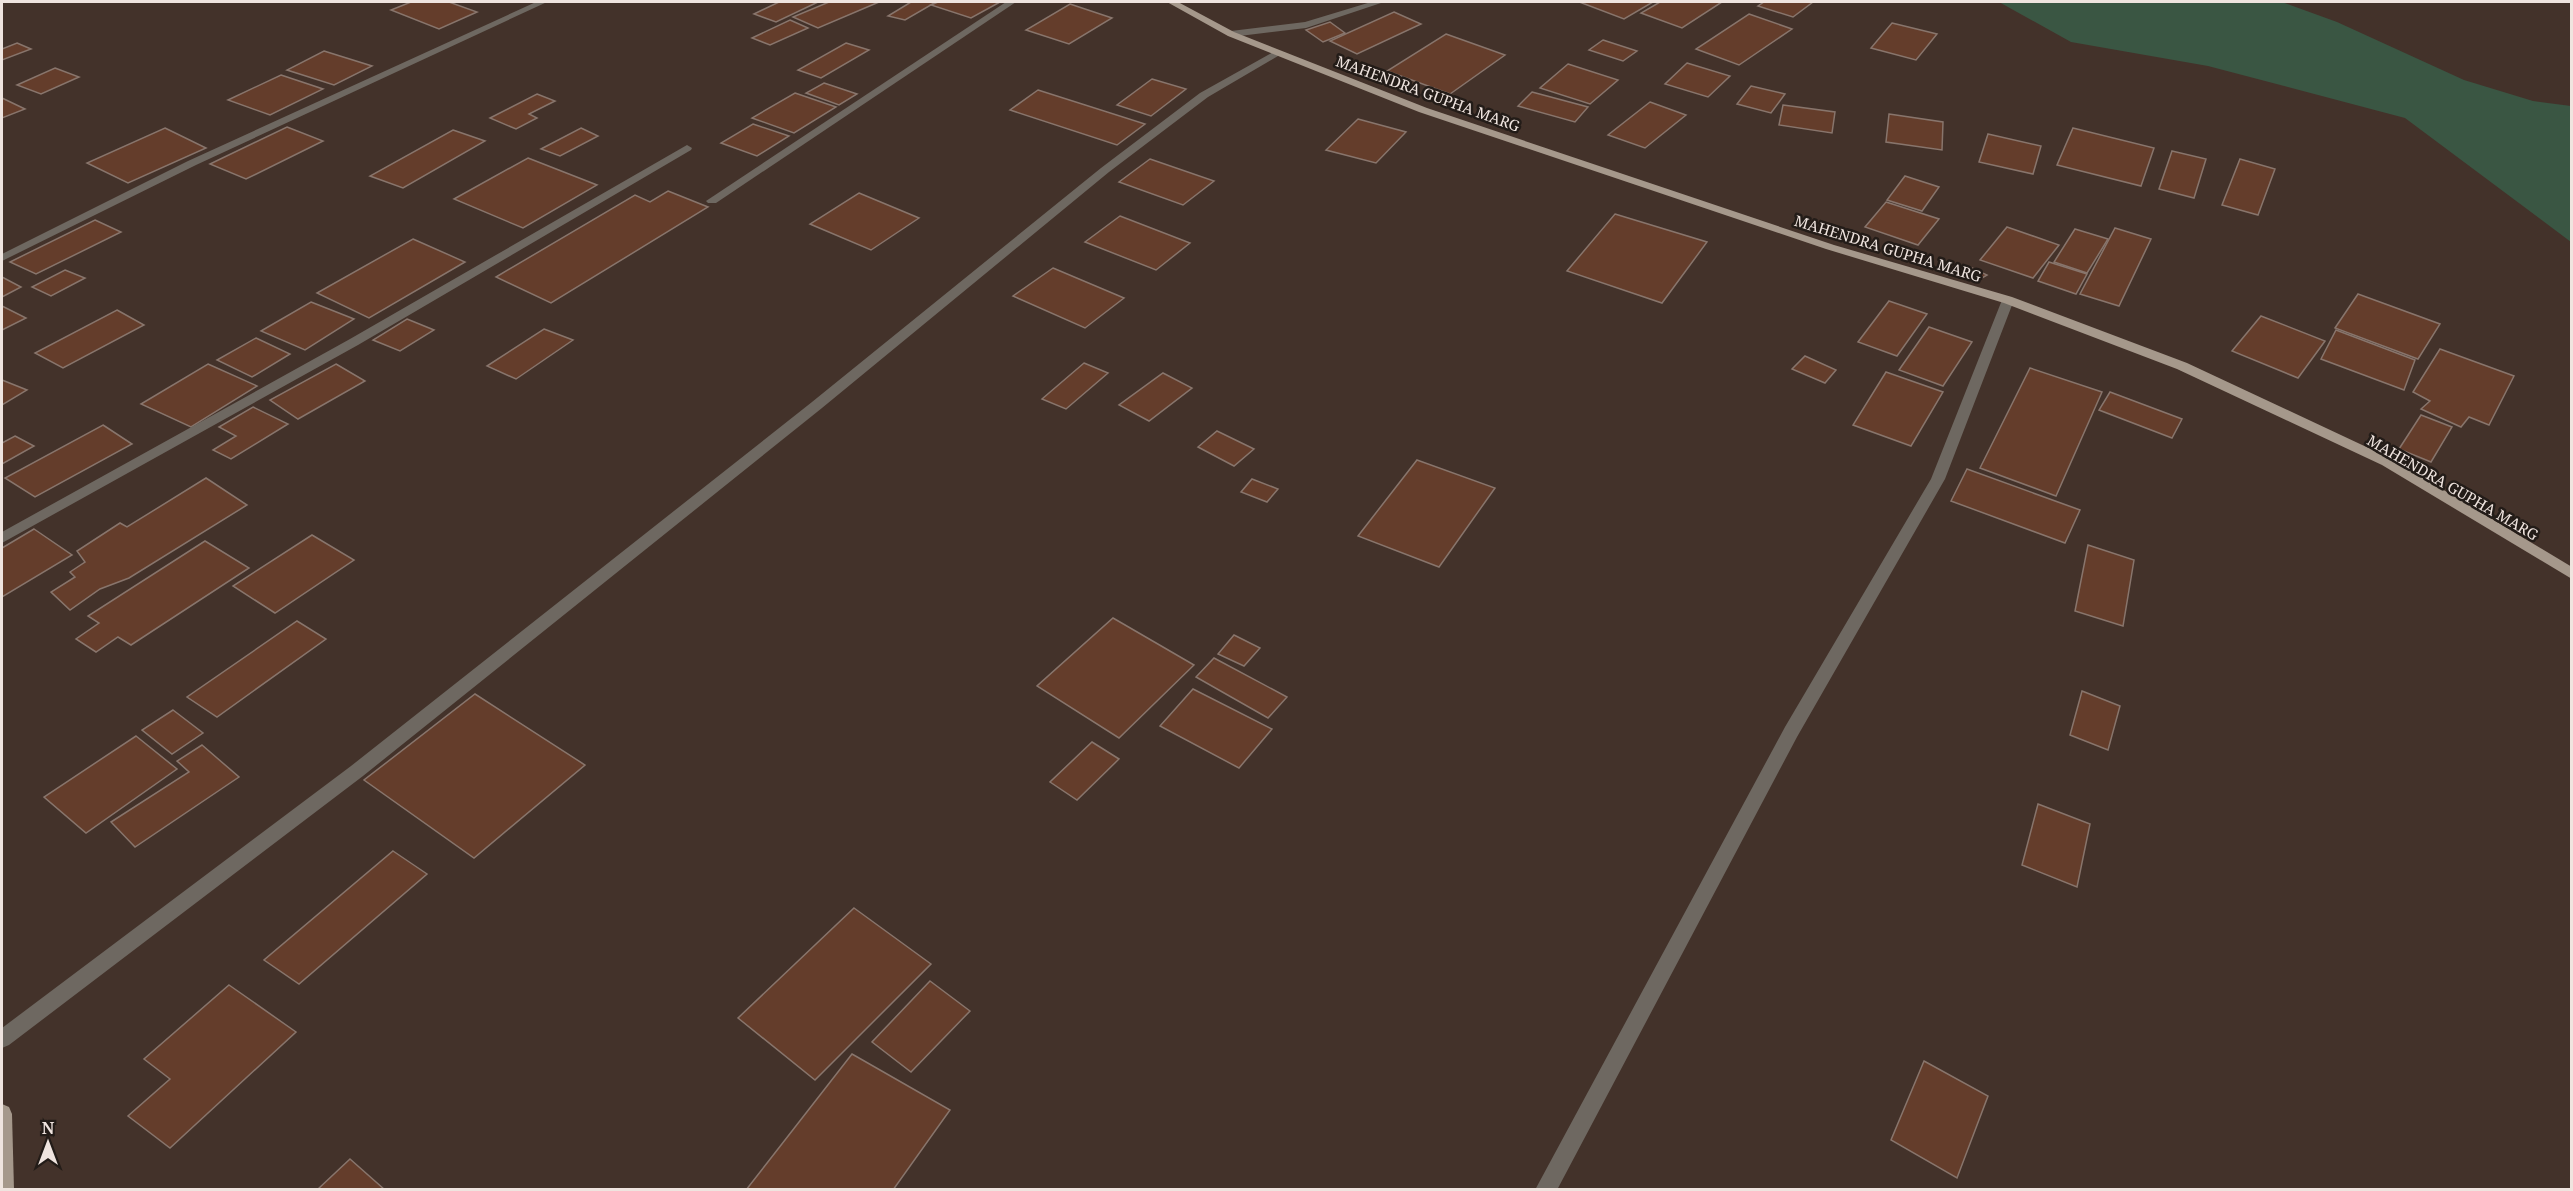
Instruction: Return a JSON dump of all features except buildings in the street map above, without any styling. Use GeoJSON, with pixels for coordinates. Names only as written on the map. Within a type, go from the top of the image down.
{"type":"FeatureCollection","features":[{"type":"Feature","properties":{"kind":"main road","name":"MAHENDRA GUPHA MARG"},"geometry":{"type":"LineString","coordinates":[[1172,2],[1231,34],[1424,110],[1830,247],[2008,300],[2182,366],[2387,462],[2571,574]]}},
{"type":"Feature","properties":{"kind":"main road"},"geometry":{"type":"LineString","coordinates":[[2,1114],[4,1190]]}},
{"type":"Feature","properties":{"kind":"street"},"geometry":{"type":"LineString","coordinates":[[2,258],[192,163],[542,2]]}},
{"type":"Feature","properties":{"kind":"street"},"geometry":{"type":"LineString","coordinates":[[712,201],[1011,2]]}},
{"type":"Feature","properties":{"kind":"street"},"geometry":{"type":"LineString","coordinates":[[1231,34],[1306,25],[1379,2]]}},
{"type":"Feature","properties":{"kind":"street"},"geometry":{"type":"LineString","coordinates":[[2,1039],[357,771],[818,405],[1105,170],[1204,95],[1278,53]]}},
{"type":"Feature","properties":{"kind":"street"},"geometry":{"type":"LineString","coordinates":[[2,538],[354,342],[687,148]]}},
{"type":"Feature","properties":{"kind":"street"},"geometry":{"type":"LineString","coordinates":[[1545,1190],[1791,732],[1938,479],[2008,300]]}},
{"type":"Feature","properties":{"kind":"green space"},"geometry":{"type":"Polygon","coordinates":[[[1999,2],[2282,2],[2337,22],[2464,80],[2533,101],[2571,106],[2571,242],[2405,118],[2208,66],[2071,42],[1999,2]]]}}]}
